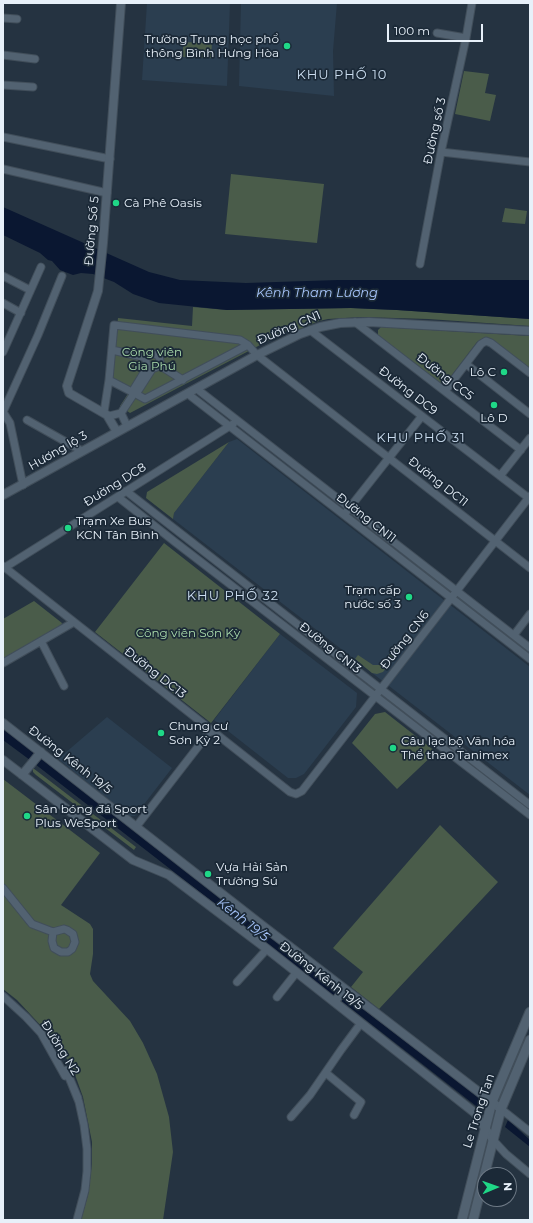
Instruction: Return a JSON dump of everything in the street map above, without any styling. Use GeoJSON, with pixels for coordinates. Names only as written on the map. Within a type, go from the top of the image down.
{"type":"FeatureCollection","features":[{"type":"Feature","properties":{"kind":"main road","name":"Le Trong Tan"},"geometry":{"type":"LineString","coordinates":[[462,1220],[492,1102],[530,1012]]}},
{"type":"Feature","properties":{"kind":"main road","name":"Le Trong Tan"},"geometry":{"type":"LineString","coordinates":[[473,1220],[501,1109],[530,1040]]}},
{"type":"Feature","properties":{"kind":"street","name":"Đường Số 5"},"geometry":{"type":"LineString","coordinates":[[106,414],[69,393],[67,386],[98,291],[110,159],[121,3]]}},
{"type":"Feature","properties":{"kind":"street","name":"Đường số 3"},"geometry":{"type":"LineString","coordinates":[[420,264],[441,152],[466,38],[472,3]]}},
{"type":"Feature","properties":{"kind":"street"},"geometry":{"type":"LineString","coordinates":[[3,18],[17,19]]}},
{"type":"Feature","properties":{"kind":"street"},"geometry":{"type":"LineString","coordinates":[[437,33],[466,38]]}},
{"type":"Feature","properties":{"kind":"street"},"geometry":{"type":"LineString","coordinates":[[3,55],[35,59]]}},
{"type":"Feature","properties":{"kind":"street"},"geometry":{"type":"LineString","coordinates":[[3,85],[33,87]]}},
{"type":"Feature","properties":{"kind":"street"},"geometry":{"type":"LineString","coordinates":[[3,137],[110,159]]}},
{"type":"Feature","properties":{"kind":"street"},"geometry":{"type":"LineString","coordinates":[[441,152],[530,162]]}},
{"type":"Feature","properties":{"kind":"street"},"geometry":{"type":"LineString","coordinates":[[3,169],[107,193]]}},
{"type":"Feature","properties":{"kind":"street"},"geometry":{"type":"LineString","coordinates":[[3,352],[41,267]]}},
{"type":"Feature","properties":{"kind":"street"},"geometry":{"type":"LineString","coordinates":[[3,276],[30,290]]}},
{"type":"Feature","properties":{"kind":"street"},"geometry":{"type":"LineString","coordinates":[[23,485],[10,423],[3,412],[35,342],[62,276]]}},
{"type":"Feature","properties":{"kind":"street"},"geometry":{"type":"LineString","coordinates":[[3,303],[21,313]]}},
{"type":"Feature","properties":{"kind":"street","name":"Đường CN1"},"geometry":{"type":"LineString","coordinates":[[123,429],[258,355],[310,330],[330,324],[355,322],[419,324],[530,331]]}},
{"type":"Feature","properties":{"kind":"street","name":"Đường CC5"},"geometry":{"type":"LineString","coordinates":[[355,322],[521,450]]}},
{"type":"Feature","properties":{"kind":"street"},"geometry":{"type":"LineString","coordinates":[[106,414],[114,325],[235,338],[248,345]]}},
{"type":"Feature","properties":{"kind":"street","name":"Đường DC9"},"geometry":{"type":"LineString","coordinates":[[310,330],[529,498]]}},
{"type":"Feature","properties":{"kind":"street"},"geometry":{"type":"LineString","coordinates":[[445,391],[481,344],[486,341],[489,341],[530,373]]}},
{"type":"Feature","properties":{"kind":"street"},"geometry":{"type":"LineString","coordinates":[[109,380],[146,399],[248,345]]}},
{"type":"Feature","properties":{"kind":"street","name":"Đường DC11"},"geometry":{"type":"LineString","coordinates":[[248,345],[258,355],[530,568]]}},
{"type":"Feature","properties":{"kind":"street"},"geometry":{"type":"LineString","coordinates":[[112,350],[147,358],[150,355],[156,355],[160,360],[159,365]]}},
{"type":"Feature","properties":{"kind":"street"},"geometry":{"type":"LineString","coordinates":[[147,358],[146,362],[150,368]]}},
{"type":"Feature","properties":{"kind":"street"},"geometry":{"type":"LineString","coordinates":[[466,364],[530,414]]}},
{"type":"Feature","properties":{"kind":"street"},"geometry":{"type":"LineString","coordinates":[[159,365],[183,380]]}},
{"type":"Feature","properties":{"kind":"street"},"geometry":{"type":"LineString","coordinates":[[150,368],[157,368],[159,365]]}},
{"type":"Feature","properties":{"kind":"street"},"geometry":{"type":"LineString","coordinates":[[123,429],[121,413],[150,368]]}},
{"type":"Feature","properties":{"kind":"street","name":"Đường CN11"},"geometry":{"type":"LineString","coordinates":[[197,389],[530,648]]}},
{"type":"Feature","properties":{"kind":"street","name":"Đường CN11"},"geometry":{"type":"LineString","coordinates":[[188,394],[530,659]]}},
{"type":"Feature","properties":{"kind":"street"},"geometry":{"type":"LineString","coordinates":[[106,414],[121,413]]}},
{"type":"Feature","properties":{"kind":"street"},"geometry":{"type":"LineString","coordinates":[[106,414],[123,429]]}},
{"type":"Feature","properties":{"kind":"street"},"geometry":{"type":"LineString","coordinates":[[344,515],[422,416]]}},
{"type":"Feature","properties":{"kind":"street"},"geometry":{"type":"LineString","coordinates":[[27,420],[82,451]]}},
{"type":"Feature","properties":{"kind":"street","name":"Đường DC8"},"geometry":{"type":"LineString","coordinates":[[5,570],[118,496],[238,421]]}},
{"type":"Feature","properties":{"kind":"street","name":"Hương lộ 3"},"geometry":{"type":"LineString","coordinates":[[3,495],[123,429]]}},
{"type":"Feature","properties":{"kind":"street"},"geometry":{"type":"LineString","coordinates":[[500,476],[530,438]]}},
{"type":"Feature","properties":{"kind":"street","name":"Đường CN13"},"geometry":{"type":"LineString","coordinates":[[126,491],[530,805]]}},
{"type":"Feature","properties":{"kind":"street","name":"Đường CN13"},"geometry":{"type":"LineString","coordinates":[[118,496],[175,542],[530,815]]}},
{"type":"Feature","properties":{"kind":"street","name":"Đường CN6"},"geometry":{"type":"LineString","coordinates":[[296,794],[302,792],[380,689],[529,498]]}},
{"type":"Feature","properties":{"kind":"street","name":"Đường DC13"},"geometry":{"type":"LineString","coordinates":[[5,570],[74,622],[290,792],[296,794]]}},
{"type":"Feature","properties":{"kind":"street"},"geometry":{"type":"LineString","coordinates":[[514,635],[530,614]]}},
{"type":"Feature","properties":{"kind":"street"},"geometry":{"type":"LineString","coordinates":[[3,663],[74,622]]}},
{"type":"Feature","properties":{"kind":"street"},"geometry":{"type":"LineString","coordinates":[[41,641],[64,686]]}},
{"type":"Feature","properties":{"kind":"street","name":"Đường Kênh 19/5"},"geometry":{"type":"LineString","coordinates":[[3,723],[37,757],[136,827],[340,996],[501,1109]]}},
{"type":"Feature","properties":{"kind":"street"},"geometry":{"type":"LineString","coordinates":[[136,827],[211,730]]}},
{"type":"Feature","properties":{"kind":"street"},"geometry":{"type":"LineString","coordinates":[[22,775],[37,757]]}},
{"type":"Feature","properties":{"kind":"street","name":"Đường Kênh 19/5"},"geometry":{"type":"LineString","coordinates":[[3,760],[133,860],[169,875],[267,949],[296,973],[340,996],[361,1023],[475,1113],[493,1140],[506,1154],[530,1174]]}},
{"type":"Feature","properties":{"kind":"street"},"geometry":{"type":"LineString","coordinates":[[504,796],[509,789]]}},
{"type":"Feature","properties":{"kind":"street"},"geometry":{"type":"LineString","coordinates":[[3,888],[32,924],[53,932]]}},
{"type":"Feature","properties":{"kind":"street"},"geometry":{"type":"LineString","coordinates":[[238,982],[267,949]]}},
{"type":"Feature","properties":{"kind":"street"},"geometry":{"type":"LineString","coordinates":[[277,997],[296,973]]}},
{"type":"Feature","properties":{"kind":"street","name":"Đường N2"},"geometry":{"type":"LineString","coordinates":[[3,996],[26,1017],[40,1033],[78,1098],[87,1148],[87,1171],[85,1190],[77,1220]]}},
{"type":"Feature","properties":{"kind":"street"},"geometry":{"type":"LineString","coordinates":[[291,1117],[310,1095],[340,1050],[361,1023]]}},
{"type":"Feature","properties":{"kind":"street"},"geometry":{"type":"LineString","coordinates":[[326,1073],[361,1102],[354,1115]]}},
{"type":"Feature","properties":{"kind":"street"},"geometry":{"type":"LineString","coordinates":[[501,1109],[530,1132]]}},
{"type":"Feature","properties":{"kind":"shaded area"},"geometry":{"type":"Polygon","coordinates":[[[147,3],[230,3],[227,86],[142,80],[147,3]]]}},
{"type":"Feature","properties":{"kind":"shaded area","name":"Trường Trung học phổ thông Bình Hưng Hòa"},"geometry":{"type":"Polygon","coordinates":[[[241,3],[337,3],[333,51],[334,96],[239,86],[241,3]]]}},
{"type":"Feature","properties":{"kind":"shaded area"},"geometry":{"type":"Polygon","coordinates":[[[237,439],[530,667],[530,795],[173,519],[174,513],[229,442],[237,439]]]}},
{"type":"Feature","properties":{"kind":"shaded area"},"geometry":{"type":"Polygon","coordinates":[[[280,634],[357,693],[356,707],[304,774],[296,778],[288,778],[214,720],[280,634]]]}},
{"type":"Feature","properties":{"kind":"shaded area"},"geometry":{"type":"Polygon","coordinates":[[[107,717],[172,768],[135,816],[129,816],[58,759],[107,717]]]}},
{"type":"Feature","properties":{"kind":"green space"},"geometry":{"type":"Polygon","coordinates":[[[183,42],[212,43],[211,58],[183,57],[183,42]]]}},
{"type":"Feature","properties":{"kind":"green space"},"geometry":{"type":"Polygon","coordinates":[[[464,71],[489,74],[485,93],[496,95],[490,121],[455,114],[464,71]]]}},
{"type":"Feature","properties":{"kind":"green space"},"geometry":{"type":"Polygon","coordinates":[[[231,174],[324,184],[317,243],[225,234],[231,174]]]}},
{"type":"Feature","properties":{"kind":"green space"},"geometry":{"type":"Polygon","coordinates":[[[505,208],[527,211],[525,224],[502,222],[505,208]]]}},
{"type":"Feature","properties":{"kind":"green space","name":"Công viên Gia Phú"},"geometry":{"type":"Polygon","coordinates":[[[193,307],[227,310],[351,308],[397,310],[530,319],[530,326],[428,319],[362,317],[328,319],[319,321],[288,334],[287,331],[130,413],[120,406],[129,392],[111,379],[118,318],[192,326],[193,307]]]}},
{"type":"Feature","properties":{"kind":"green space"},"geometry":{"type":"Polygon","coordinates":[[[381,327],[530,336],[530,369],[493,340],[484,338],[477,342],[445,384],[441,385],[378,335],[378,330],[381,327]]]}},
{"type":"Feature","properties":{"kind":"green space"},"geometry":{"type":"Polygon","coordinates":[[[229,442],[174,513],[173,519],[146,498],[147,492],[229,442]]]}},
{"type":"Feature","properties":{"kind":"green space","name":"Công viên Sơn Kỳ"},"geometry":{"type":"Polygon","coordinates":[[[164,543],[280,634],[211,723],[95,632],[164,543]]]}},
{"type":"Feature","properties":{"kind":"green space"},"geometry":{"type":"Polygon","coordinates":[[[34,601],[62,623],[61,627],[3,660],[3,619],[34,601]]]}},
{"type":"Feature","properties":{"kind":"green space"},"geometry":{"type":"Polygon","coordinates":[[[398,643],[403,647],[383,672],[377,674],[372,673],[355,659],[358,655],[373,665],[381,665],[398,643]]]}},
{"type":"Feature","properties":{"kind":"green space","name":"Câu lạc bộ Văn hóa Thể thao Tanimex"},"geometry":{"type":"Polygon","coordinates":[[[385,712],[436,752],[397,789],[352,743],[375,714],[385,712]]]}},
{"type":"Feature","properties":{"kind":"green space"},"geometry":{"type":"Polygon","coordinates":[[[33,768],[136,847],[134,850],[36,775],[33,772],[33,768]]]}},
{"type":"Feature","properties":{"kind":"green space"},"geometry":{"type":"Polygon","coordinates":[[[3,779],[100,853],[61,905],[90,924],[93,929],[93,954],[90,974],[93,981],[130,1021],[143,1043],[157,1074],[169,1117],[173,1152],[163,1220],[81,1220],[88,1195],[92,1164],[92,1142],[83,1097],[73,1069],[57,1043],[17,1000],[3,989],[3,779]]]}},
{"type":"Feature","properties":{"kind":"green space"},"geometry":{"type":"Polygon","coordinates":[[[440,825],[498,882],[379,1009],[351,987],[363,972],[333,948],[440,825]]]}},
{"type":"Feature","properties":{"kind":"water","name":"Kênh Tham Lương"},"geometry":{"type":"Polygon","coordinates":[[[3,207],[149,272],[180,280],[246,283],[338,280],[530,280],[530,319],[351,308],[227,310],[159,303],[133,294],[114,282],[93,274],[81,273],[73,275],[60,270],[52,261],[48,260],[40,253],[3,235],[3,207]]]}},
{"type":"Feature","properties":{"kind":"water"},"geometry":{"type":"Polygon","coordinates":[[[3,729],[35,753],[30,760],[3,740],[3,729]]]}},
{"type":"Feature","properties":{"kind":"water","name":"Kênh 19/5"},"geometry":{"type":"Polygon","coordinates":[[[40,757],[340,991],[335,997],[35,764],[40,757]]]}},
{"type":"Feature","properties":{"kind":"water"},"geometry":{"type":"Polygon","coordinates":[[[343,994],[484,1101],[480,1109],[339,999],[343,994]]]}},
{"type":"Feature","properties":{"kind":"water"},"geometry":{"type":"Polygon","coordinates":[[[508,1120],[530,1140],[530,1147],[505,1127],[508,1120]]]}},
{"type":"Feature","properties":{"kind":"place","name":"Trường Trung học phổ thông Bình Hưng Hòa"},"geometry":{"type":"Point","coordinates":[287,46]}},
{"type":"Feature","properties":{"kind":"place","name":"Cà Phê Oasis"},"geometry":{"type":"Point","coordinates":[116,203]}},
{"type":"Feature","properties":{"kind":"place","name":"Lô C"},"geometry":{"type":"Point","coordinates":[504,372]}},
{"type":"Feature","properties":{"kind":"place","name":"Lô D"},"geometry":{"type":"Point","coordinates":[494,405]}},
{"type":"Feature","properties":{"kind":"place","name":"Trạm Xe Bus KCN Tân Bình"},"geometry":{"type":"Point","coordinates":[68,528]}},
{"type":"Feature","properties":{"kind":"place","name":"Trạm cấp nước số 3"},"geometry":{"type":"Point","coordinates":[409,597]}},
{"type":"Feature","properties":{"kind":"place","name":"Chung cư Sơn Kỳ 2"},"geometry":{"type":"Point","coordinates":[161,733]}},
{"type":"Feature","properties":{"kind":"place","name":"Câu lạc bộ Văn hóa Thể thao Tanimex"},"geometry":{"type":"Point","coordinates":[393,748]}},
{"type":"Feature","properties":{"kind":"place","name":"Sân bóng đá Sport Plus WeSport"},"geometry":{"type":"Point","coordinates":[27,816]}},
{"type":"Feature","properties":{"kind":"place","name":"Vựa Hải Sản Trường Sú"},"geometry":{"type":"Point","coordinates":[208,874]}},
{"type":"Feature","properties":{"kind":"district","name":"KHU PHỐ 10"},"geometry":{"type":"Point","coordinates":[342,75]}},
{"type":"Feature","properties":{"kind":"district","name":"KHU PHỐ 31"},"geometry":{"type":"Point","coordinates":[421,438]}},
{"type":"Feature","properties":{"kind":"district","name":"KHU PHỐ 32"},"geometry":{"type":"Point","coordinates":[233,596]}}]}
